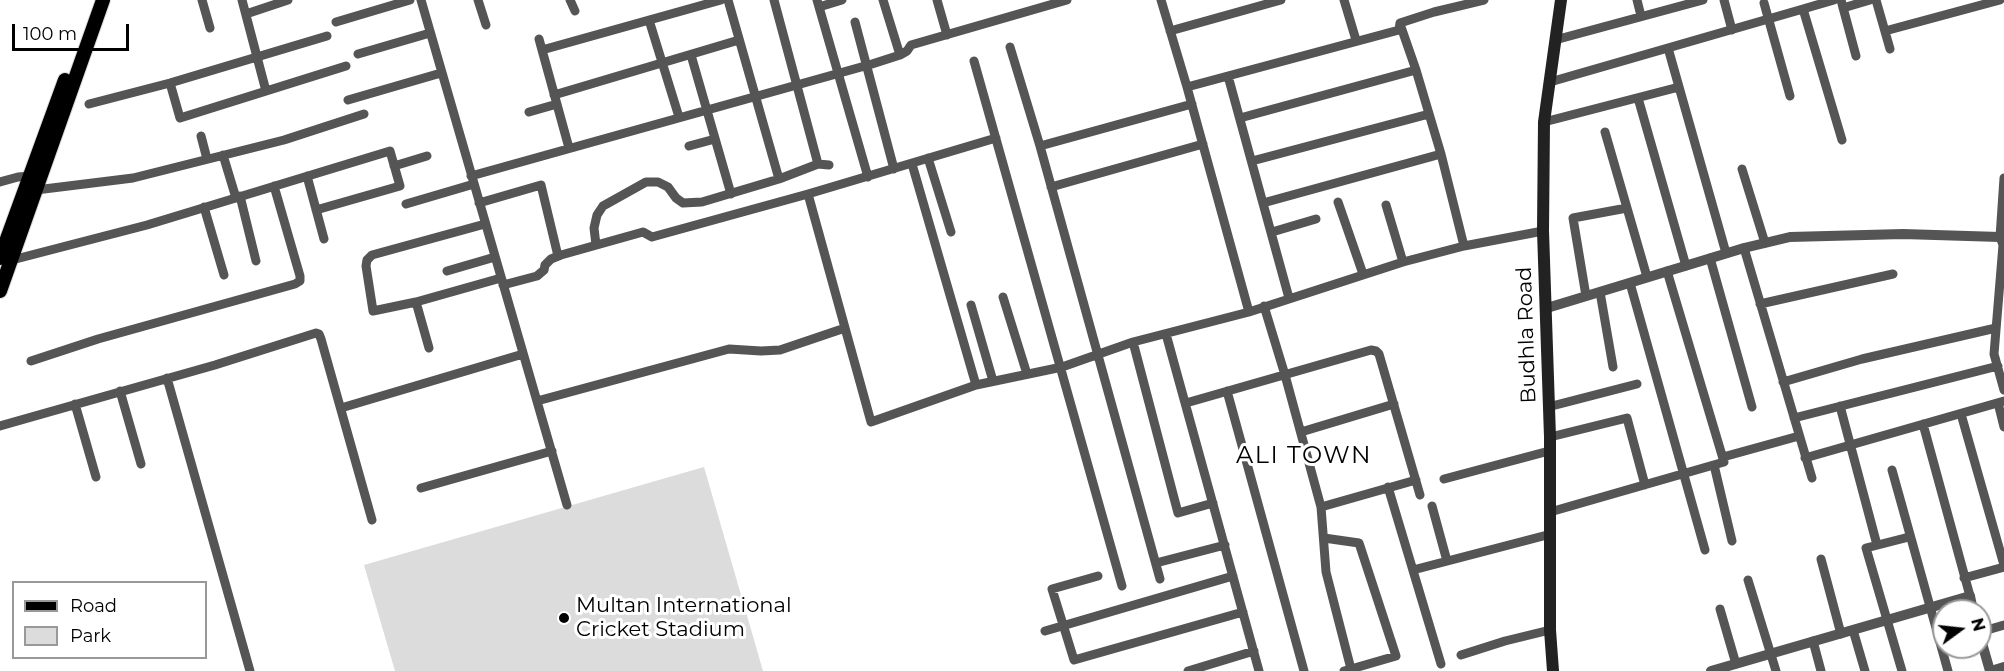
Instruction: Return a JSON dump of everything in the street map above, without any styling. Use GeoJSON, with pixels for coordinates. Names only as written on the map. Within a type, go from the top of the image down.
{"type":"FeatureCollection","features":[{"type":"Feature","properties":{"kind":"main road"},"geometry":{"type":"LineString","coordinates":[[0,291],[6,259],[30,176],[94,0]]}},
{"type":"Feature","properties":{"kind":"main road"},"geometry":{"type":"LineString","coordinates":[[6,259],[36,190],[103,0]]}},
{"type":"Feature","properties":{"kind":"main road","name":"Budhla Road"},"geometry":{"type":"LineString","coordinates":[[1553,671],[1550,630],[1550,437],[1543,231],[1545,122],[1561,0]]}},
{"type":"Feature","properties":{"kind":"street"},"geometry":{"type":"LineString","coordinates":[[202,0],[210,28]]}},
{"type":"Feature","properties":{"kind":"street"},"geometry":{"type":"LineString","coordinates":[[242,0],[266,91]]}},
{"type":"Feature","properties":{"kind":"street"},"geometry":{"type":"LineString","coordinates":[[246,14],[288,0]]}},
{"type":"Feature","properties":{"kind":"street"},"geometry":{"type":"LineString","coordinates":[[336,22],[410,0]]}},
{"type":"Feature","properties":{"kind":"street"},"geometry":{"type":"LineString","coordinates":[[421,0],[567,505]]}},
{"type":"Feature","properties":{"kind":"street"},"geometry":{"type":"LineString","coordinates":[[478,0],[486,25]]}},
{"type":"Feature","properties":{"kind":"street"},"geometry":{"type":"LineString","coordinates":[[570,0],[574,11]]}},
{"type":"Feature","properties":{"kind":"street"},"geometry":{"type":"LineString","coordinates":[[542,50],[721,0]]}},
{"type":"Feature","properties":{"kind":"street"},"geometry":{"type":"LineString","coordinates":[[728,0],[778,179]]}},
{"type":"Feature","properties":{"kind":"street"},"geometry":{"type":"LineString","coordinates":[[774,0],[818,164]]}},
{"type":"Feature","properties":{"kind":"street"},"geometry":{"type":"LineString","coordinates":[[842,0],[818,3],[868,177]]}},
{"type":"Feature","properties":{"kind":"street"},"geometry":{"type":"LineString","coordinates":[[883,0],[900,55]]}},
{"type":"Feature","properties":{"kind":"street"},"geometry":{"type":"LineString","coordinates":[[937,0],[947,35]]}},
{"type":"Feature","properties":{"kind":"street"},"geometry":{"type":"LineString","coordinates":[[406,204],[569,148],[868,65],[900,55],[911,45],[1067,0]]}},
{"type":"Feature","properties":{"kind":"street"},"geometry":{"type":"LineString","coordinates":[[1161,0],[1249,312]]}},
{"type":"Feature","properties":{"kind":"street"},"geometry":{"type":"LineString","coordinates":[[1170,31],[1281,0]]}},
{"type":"Feature","properties":{"kind":"street"},"geometry":{"type":"LineString","coordinates":[[1344,0],[1356,40]]}},
{"type":"Feature","properties":{"kind":"street"},"geometry":{"type":"LineString","coordinates":[[1400,23],[1484,0]]}},
{"type":"Feature","properties":{"kind":"street"},"geometry":{"type":"LineString","coordinates":[[1637,0],[1641,16]]}},
{"type":"Feature","properties":{"kind":"street"},"geometry":{"type":"LineString","coordinates":[[1555,40],[1703,0]]}},
{"type":"Feature","properties":{"kind":"street"},"geometry":{"type":"LineString","coordinates":[[1724,0],[1732,30]]}},
{"type":"Feature","properties":{"kind":"street"},"geometry":{"type":"LineString","coordinates":[[1550,82],[1834,0]]}},
{"type":"Feature","properties":{"kind":"street"},"geometry":{"type":"LineString","coordinates":[[1856,56],[1842,4],[1870,0]]}},
{"type":"Feature","properties":{"kind":"street"},"geometry":{"type":"LineString","coordinates":[[1876,0],[1890,49]]}},
{"type":"Feature","properties":{"kind":"street"},"geometry":{"type":"LineString","coordinates":[[1885,31],[2000,0]]}},
{"type":"Feature","properties":{"kind":"street"},"geometry":{"type":"LineString","coordinates":[[1764,3],[1790,96]]}},
{"type":"Feature","properties":{"kind":"street"},"geometry":{"type":"LineString","coordinates":[[1803,9],[1842,140]]}},
{"type":"Feature","properties":{"kind":"street"},"geometry":{"type":"LineString","coordinates":[[649,20],[679,117]]}},
{"type":"Feature","properties":{"kind":"street"},"geometry":{"type":"LineString","coordinates":[[855,22],[894,169]]}},
{"type":"Feature","properties":{"kind":"street"},"geometry":{"type":"LineString","coordinates":[[1187,87],[1399,30],[1400,23]]}},
{"type":"Feature","properties":{"kind":"street"},"geometry":{"type":"LineString","coordinates":[[1400,23],[1441,154],[1464,246]]}},
{"type":"Feature","properties":{"kind":"street"},"geometry":{"type":"LineString","coordinates":[[358,54],[430,33]]}},
{"type":"Feature","properties":{"kind":"street"},"geometry":{"type":"LineString","coordinates":[[89,104],[170,83],[327,36]]}},
{"type":"Feature","properties":{"kind":"street"},"geometry":{"type":"LineString","coordinates":[[539,39],[569,148]]}},
{"type":"Feature","properties":{"kind":"street"},"geometry":{"type":"LineString","coordinates":[[529,112],[556,100],[662,63],[739,40]]}},
{"type":"Feature","properties":{"kind":"street"},"geometry":{"type":"LineString","coordinates":[[1010,47],[1099,355],[1160,579]]}},
{"type":"Feature","properties":{"kind":"street"},"geometry":{"type":"LineString","coordinates":[[1668,48],[1726,254]]}},
{"type":"Feature","properties":{"kind":"street"},"geometry":{"type":"LineString","coordinates":[[691,54],[731,194]]}},
{"type":"Feature","properties":{"kind":"street"},"geometry":{"type":"LineString","coordinates":[[974,61],[1122,586]]}},
{"type":"Feature","properties":{"kind":"street"},"geometry":{"type":"LineString","coordinates":[[170,83],[180,118],[346,66]]}},
{"type":"Feature","properties":{"kind":"street"},"geometry":{"type":"LineString","coordinates":[[1240,118],[1416,70]]}},
{"type":"Feature","properties":{"kind":"street"},"geometry":{"type":"LineString","coordinates":[[348,100],[441,73]]}},
{"type":"Feature","properties":{"kind":"street"},"geometry":{"type":"LineString","coordinates":[[1228,76],[1289,298]]}},
{"type":"Feature","properties":{"kind":"street"},"geometry":{"type":"LineString","coordinates":[[1545,122],[1679,87]]}},
{"type":"Feature","properties":{"kind":"street"},"geometry":{"type":"LineString","coordinates":[[1638,98],[1686,266]]}},
{"type":"Feature","properties":{"kind":"street"},"geometry":{"type":"LineString","coordinates":[[1040,146],[1192,104]]}},
{"type":"Feature","properties":{"kind":"street"},"geometry":{"type":"LineString","coordinates":[[36,190],[133,178],[284,140],[364,114]]}},
{"type":"Feature","properties":{"kind":"street"},"geometry":{"type":"LineString","coordinates":[[1252,161],[1429,114]]}},
{"type":"Feature","properties":{"kind":"street"},"geometry":{"type":"LineString","coordinates":[[1605,132],[1647,277]]}},
{"type":"Feature","properties":{"kind":"street"},"geometry":{"type":"LineString","coordinates":[[201,136],[207,159]]}},
{"type":"Feature","properties":{"kind":"street"},"geometry":{"type":"LineString","coordinates":[[485,224],[372,255],[367,260],[366,266],[373,311],[537,276],[551,259],[558,256],[643,232],[652,237],[708,222],[996,138]]}},
{"type":"Feature","properties":{"kind":"street"},"geometry":{"type":"LineString","coordinates":[[689,146],[715,139]]}},
{"type":"Feature","properties":{"kind":"street"},"geometry":{"type":"LineString","coordinates":[[1051,188],[1203,144]]}},
{"type":"Feature","properties":{"kind":"street"},"geometry":{"type":"LineString","coordinates":[[6,259],[147,225],[390,151],[400,186],[316,210]]}},
{"type":"Feature","properties":{"kind":"street"},"geometry":{"type":"LineString","coordinates":[[1263,203],[1441,154]]}},
{"type":"Feature","properties":{"kind":"street"},"geometry":{"type":"LineString","coordinates":[[223,155],[238,197],[256,261]]}},
{"type":"Feature","properties":{"kind":"street"},"geometry":{"type":"LineString","coordinates":[[394,166],[426,156]]}},
{"type":"Feature","properties":{"kind":"street"},"geometry":{"type":"LineString","coordinates":[[928,158],[951,232]]}},
{"type":"Feature","properties":{"kind":"street"},"geometry":{"type":"LineString","coordinates":[[596,245],[594,228],[597,215],[603,206],[646,182],[658,182],[668,187],[683,203],[702,202],[778,179],[818,164],[829,165]]}},
{"type":"Feature","properties":{"kind":"street"},"geometry":{"type":"LineString","coordinates":[[912,164],[976,385]]}},
{"type":"Feature","properties":{"kind":"street"},"geometry":{"type":"LineString","coordinates":[[1742,169],[1764,243]]}},
{"type":"Feature","properties":{"kind":"street"},"geometry":{"type":"LineString","coordinates":[[0,182],[30,176]]}},
{"type":"Feature","properties":{"kind":"street"},"geometry":{"type":"LineString","coordinates":[[307,176],[324,239]]}},
{"type":"Feature","properties":{"kind":"street"},"geometry":{"type":"LineString","coordinates":[[2004,178],[2003,223],[2000,237],[2003,245],[2001,305],[1994,354],[2004,390]]}},
{"type":"Feature","properties":{"kind":"street"},"geometry":{"type":"LineString","coordinates":[[479,203],[541,185],[558,256]]}},
{"type":"Feature","properties":{"kind":"street"},"geometry":{"type":"LineString","coordinates":[[31,361],[98,339],[300,281],[274,186]]}},
{"type":"Feature","properties":{"kind":"street"},"geometry":{"type":"LineString","coordinates":[[808,194],[871,422],[976,385],[1062,367],[1133,342],[1249,312],[1403,262],[1464,246],[1543,231]]}},
{"type":"Feature","properties":{"kind":"street"},"geometry":{"type":"LineString","coordinates":[[1338,201],[1363,274]]}},
{"type":"Feature","properties":{"kind":"street"},"geometry":{"type":"LineString","coordinates":[[702,202],[708,222]]}},
{"type":"Feature","properties":{"kind":"street"},"geometry":{"type":"LineString","coordinates":[[1386,205],[1403,262]]}},
{"type":"Feature","properties":{"kind":"street"},"geometry":{"type":"LineString","coordinates":[[204,207],[224,275]]}},
{"type":"Feature","properties":{"kind":"street"},"geometry":{"type":"LineString","coordinates":[[1586,296],[1573,218],[1627,208]]}},
{"type":"Feature","properties":{"kind":"street"},"geometry":{"type":"LineString","coordinates":[[1272,232],[1316,219]]}},
{"type":"Feature","properties":{"kind":"street"},"geometry":{"type":"LineString","coordinates":[[1546,308],[1743,248],[1790,237],[1903,234],[2000,237]]}},
{"type":"Feature","properties":{"kind":"street"},"geometry":{"type":"LineString","coordinates":[[1743,248],[1812,478]]}},
{"type":"Feature","properties":{"kind":"street"},"geometry":{"type":"LineString","coordinates":[[447,271],[495,257]]}},
{"type":"Feature","properties":{"kind":"street"},"geometry":{"type":"LineString","coordinates":[[1710,258],[1752,407]]}},
{"type":"Feature","properties":{"kind":"street"},"geometry":{"type":"LineString","coordinates":[[1550,512],[1724,462],[1667,271]]}},
{"type":"Feature","properties":{"kind":"street"},"geometry":{"type":"LineString","coordinates":[[1760,304],[1893,274]]}},
{"type":"Feature","properties":{"kind":"street"},"geometry":{"type":"LineString","coordinates":[[1630,283],[1705,550]]}},
{"type":"Feature","properties":{"kind":"street"},"geometry":{"type":"LineString","coordinates":[[1600,292],[1613,367]]}},
{"type":"Feature","properties":{"kind":"street"},"geometry":{"type":"LineString","coordinates":[[1003,297],[1026,374]]}},
{"type":"Feature","properties":{"kind":"street"},"geometry":{"type":"LineString","coordinates":[[416,302],[429,348]]}},
{"type":"Feature","properties":{"kind":"street"},"geometry":{"type":"LineString","coordinates":[[971,305],[993,381]]}},
{"type":"Feature","properties":{"kind":"street"},"geometry":{"type":"LineString","coordinates":[[1264,306],[1321,507],[1326,572],[1348,670],[1396,656],[1359,543],[1324,538]]}},
{"type":"Feature","properties":{"kind":"street"},"geometry":{"type":"LineString","coordinates":[[537,400],[729,349],[780,350],[845,328]]}},
{"type":"Feature","properties":{"kind":"street"},"geometry":{"type":"LineString","coordinates":[[1783,382],[1862,359],[1996,328]]}},
{"type":"Feature","properties":{"kind":"street"},"geometry":{"type":"LineString","coordinates":[[0,426],[316,333],[321,339],[372,520]]}},
{"type":"Feature","properties":{"kind":"street"},"geometry":{"type":"LineString","coordinates":[[1166,334],[1259,671]]}},
{"type":"Feature","properties":{"kind":"street"},"geometry":{"type":"LineString","coordinates":[[1133,342],[1178,513],[1213,503]]}},
{"type":"Feature","properties":{"kind":"street"},"geometry":{"type":"LineString","coordinates":[[1186,404],[1371,350],[1376,351],[1379,354],[1420,495]]}},
{"type":"Feature","properties":{"kind":"street"},"geometry":{"type":"LineString","coordinates":[[341,408],[523,354]]}},
{"type":"Feature","properties":{"kind":"street"},"geometry":{"type":"LineString","coordinates":[[1794,418],[1998,366]]}},
{"type":"Feature","properties":{"kind":"street"},"geometry":{"type":"LineString","coordinates":[[167,378],[250,671]]}},
{"type":"Feature","properties":{"kind":"street"},"geometry":{"type":"LineString","coordinates":[[1548,407],[1637,384]]}},
{"type":"Feature","properties":{"kind":"street"},"geometry":{"type":"LineString","coordinates":[[120,391],[141,464]]}},
{"type":"Feature","properties":{"kind":"street"},"geometry":{"type":"LineString","coordinates":[[1227,391],[1304,671]]}},
{"type":"Feature","properties":{"kind":"street"},"geometry":{"type":"LineString","coordinates":[[1805,458],[2001,402],[2004,427]]}},
{"type":"Feature","properties":{"kind":"street"},"geometry":{"type":"LineString","coordinates":[[75,404],[96,477]]}},
{"type":"Feature","properties":{"kind":"street"},"geometry":{"type":"LineString","coordinates":[[1301,432],[1394,404]]}},
{"type":"Feature","properties":{"kind":"street"},"geometry":{"type":"LineString","coordinates":[[1840,406],[1877,545]]}},
{"type":"Feature","properties":{"kind":"street"},"geometry":{"type":"LineString","coordinates":[[1961,414],[2004,566],[1964,578]]}},
{"type":"Feature","properties":{"kind":"street"},"geometry":{"type":"LineString","coordinates":[[1550,437],[1627,418],[1645,484]]}},
{"type":"Feature","properties":{"kind":"street"},"geometry":{"type":"LineString","coordinates":[[1923,424],[1971,599]]}},
{"type":"Feature","properties":{"kind":"street"},"geometry":{"type":"LineString","coordinates":[[1723,457],[1799,436]]}},
{"type":"Feature","properties":{"kind":"street"},"geometry":{"type":"LineString","coordinates":[[421,488],[552,451]]}},
{"type":"Feature","properties":{"kind":"street"},"geometry":{"type":"LineString","coordinates":[[1444,479],[1549,452]]}},
{"type":"Feature","properties":{"kind":"street"},"geometry":{"type":"LineString","coordinates":[[1714,465],[1732,540]]}},
{"type":"Feature","properties":{"kind":"street"},"geometry":{"type":"LineString","coordinates":[[1892,470],[1948,671]]}},
{"type":"Feature","properties":{"kind":"street"},"geometry":{"type":"LineString","coordinates":[[1321,507],[1416,480]]}},
{"type":"Feature","properties":{"kind":"street"},"geometry":{"type":"LineString","coordinates":[[1388,488],[1441,664]]}},
{"type":"Feature","properties":{"kind":"street"},"geometry":{"type":"LineString","coordinates":[[1432,506],[1447,561]]}},
{"type":"Feature","properties":{"kind":"street"},"geometry":{"type":"LineString","coordinates":[[1413,570],[1551,534]]}},
{"type":"Feature","properties":{"kind":"street"},"geometry":{"type":"LineString","coordinates":[[1902,671],[1866,548],[1909,537]]}},
{"type":"Feature","properties":{"kind":"street"},"geometry":{"type":"LineString","coordinates":[[1156,563],[1225,545]]}},
{"type":"Feature","properties":{"kind":"street"},"geometry":{"type":"LineString","coordinates":[[1821,559],[1841,634]]}},
{"type":"Feature","properties":{"kind":"street"},"geometry":{"type":"LineString","coordinates":[[1098,576],[1052,589],[1074,660],[1243,612]]}},
{"type":"Feature","properties":{"kind":"street"},"geometry":{"type":"LineString","coordinates":[[1045,631],[1233,576]]}},
{"type":"Feature","properties":{"kind":"street"},"geometry":{"type":"LineString","coordinates":[[1748,580],[1776,671]]}},
{"type":"Feature","properties":{"kind":"street"},"geometry":{"type":"LineString","coordinates":[[1716,670],[1970,596]]}},
{"type":"Feature","properties":{"kind":"street"},"geometry":{"type":"LineString","coordinates":[[1720,609],[1736,664]]}},
{"type":"Feature","properties":{"kind":"street"},"geometry":{"type":"LineString","coordinates":[[1461,655],[1550,630]]}},
{"type":"Feature","properties":{"kind":"street"},"geometry":{"type":"LineString","coordinates":[[1853,630],[1865,671]]}},
{"type":"Feature","properties":{"kind":"street"},"geometry":{"type":"LineString","coordinates":[[1813,641],[1821,671]]}},
{"type":"Feature","properties":{"kind":"street"},"geometry":{"type":"LineString","coordinates":[[1188,671],[1254,651]]}},
{"type":"Feature","properties":{"kind":"street"},"geometry":{"type":"LineString","coordinates":[[1990,671],[2004,667]]}},
{"type":"Feature","properties":{"kind":"green space","name":"Multan International Cricket Stadium"},"geometry":{"type":"Polygon","coordinates":[[[704,467],[763,671],[395,671],[364,565],[704,467]]]}},
{"type":"Feature","properties":{"kind":"place","name":"Multan International Cricket Stadium"},"geometry":{"type":"Point","coordinates":[564,618]}},
{"type":"Feature","properties":{"kind":"district","name":"ALI TOWN"},"geometry":{"type":"Point","coordinates":[1304,456]}}]}
